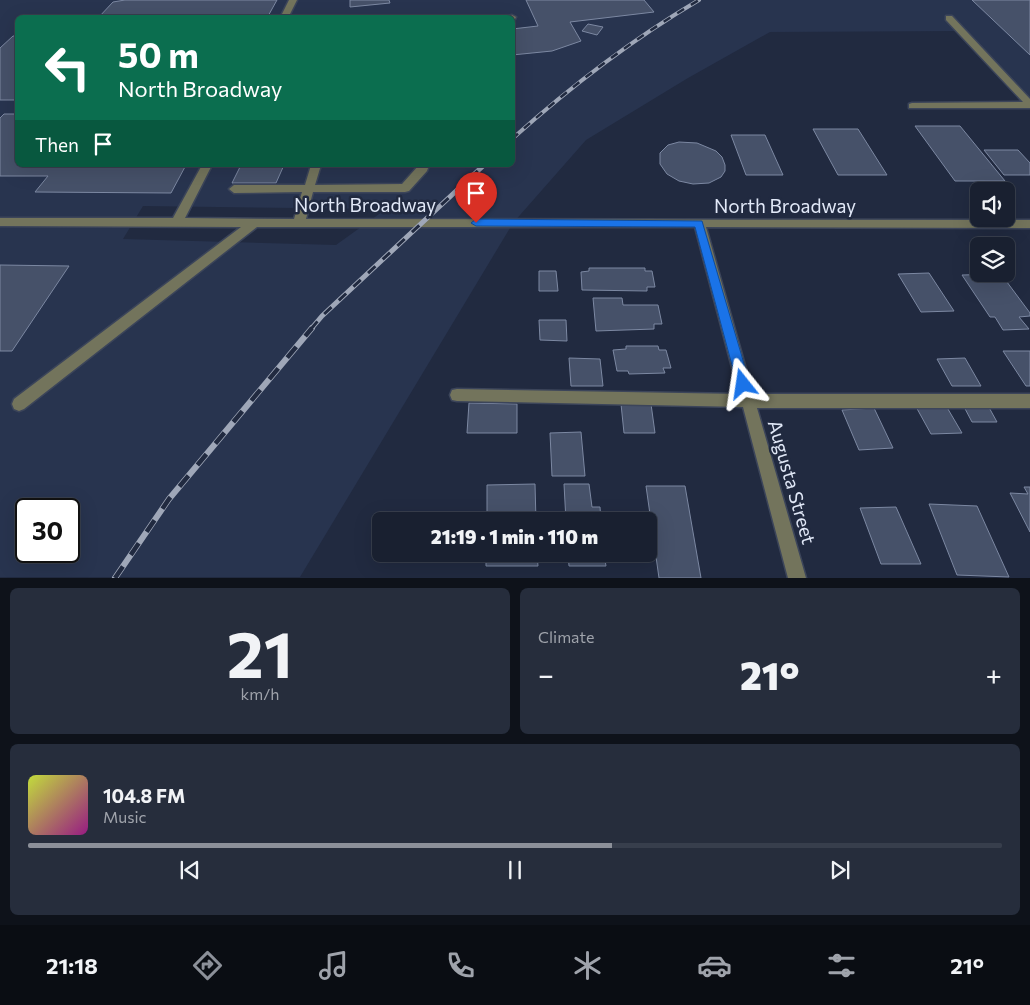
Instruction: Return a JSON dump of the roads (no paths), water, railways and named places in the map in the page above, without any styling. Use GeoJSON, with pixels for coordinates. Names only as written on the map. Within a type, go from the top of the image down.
{"type":"FeatureCollection","features":[{"type":"Feature","properties":{"kind":"street"},"geometry":{"type":"LineString","coordinates":[[286,15],[293,0]]}},
{"type":"Feature","properties":{"kind":"street"},"geometry":{"type":"LineString","coordinates":[[949,18],[1030,104]]}},
{"type":"Feature","properties":{"kind":"street"},"geometry":{"type":"LineString","coordinates":[[912,106],[1030,104]]}},
{"type":"Feature","properties":{"kind":"street"},"geometry":{"type":"LineString","coordinates":[[177,222],[206,167]]}},
{"type":"Feature","properties":{"kind":"street"},"geometry":{"type":"LineString","coordinates":[[299,222],[315,167]]}},
{"type":"Feature","properties":{"kind":"street"},"geometry":{"type":"LineString","coordinates":[[234,189],[405,188],[424,167]]}},
{"type":"Feature","properties":{"kind":"street","name":"North Broadway"},"geometry":{"type":"LineString","coordinates":[[0,222],[1030,224]]}},
{"type":"Feature","properties":{"kind":"street"},"geometry":{"type":"LineString","coordinates":[[19,404],[255,222]]}},
{"type":"Feature","properties":{"kind":"street","name":"Augusta Street"},"geometry":{"type":"LineString","coordinates":[[699,224],[798,578]]}},
{"type":"Feature","properties":{"kind":"street"},"geometry":{"type":"LineString","coordinates":[[457,395],[748,401],[1030,401]]}},
{"type":"Feature","properties":{"kind":"railway"},"geometry":{"type":"LineString","coordinates":[[515,136],[602,65],[649,31],[699,0]]}},
{"type":"Feature","properties":{"kind":"railway"},"geometry":{"type":"LineString","coordinates":[[311,329],[322,316],[482,167]]}},
{"type":"Feature","properties":{"kind":"railway"},"geometry":{"type":"LineString","coordinates":[[115,578],[169,499],[312,328]]}}]}
